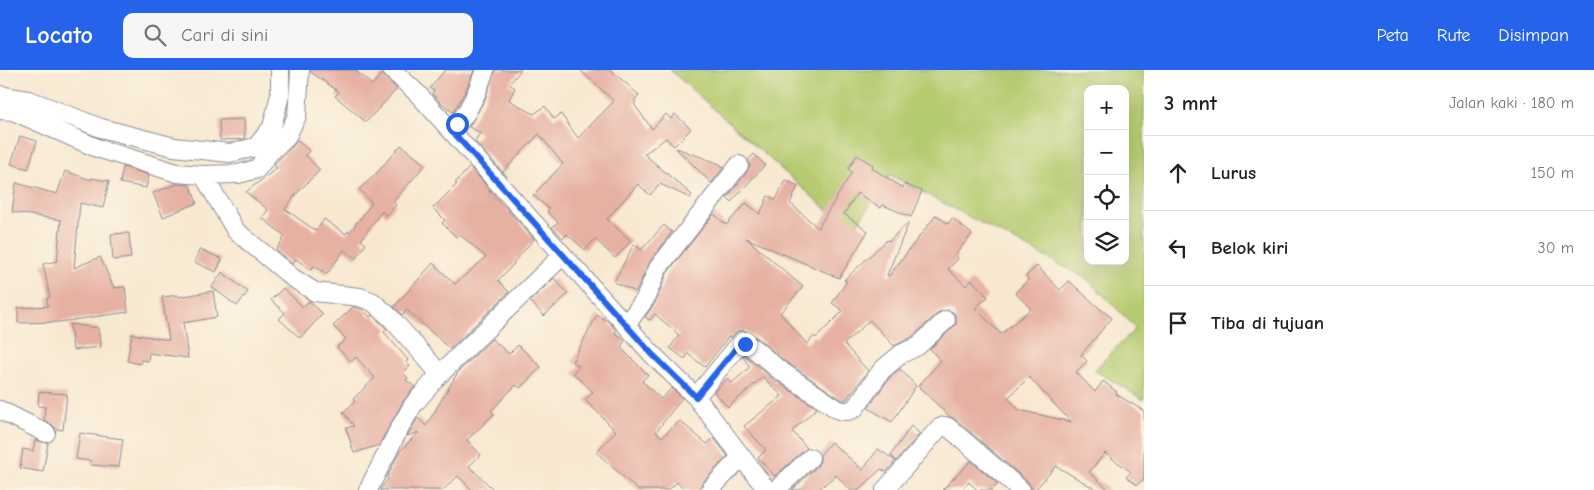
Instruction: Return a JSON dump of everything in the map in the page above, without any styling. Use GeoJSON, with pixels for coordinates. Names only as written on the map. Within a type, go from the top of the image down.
{"type":"FeatureCollection","features":[{"type":"Feature","properties":{"kind":"street"},"geometry":{"type":"LineString","coordinates":[[0,95],[29,100],[101,128],[174,147],[230,153],[256,147],[272,128],[280,95],[280,70]]}},
{"type":"Feature","properties":{"kind":"street"},"geometry":{"type":"LineString","coordinates":[[0,110],[13,111],[97,148],[177,172],[203,175],[238,174],[257,169],[286,138],[297,116],[300,70]]}},
{"type":"Feature","properties":{"kind":"street"},"geometry":{"type":"LineString","coordinates":[[392,70],[418,94],[452,131],[562,256],[652,354],[696,397],[767,490]]}},
{"type":"Feature","properties":{"kind":"street"},"geometry":{"type":"LineString","coordinates":[[452,131],[466,113],[485,70]]}},
{"type":"Feature","properties":{"kind":"street"},"geometry":{"type":"LineString","coordinates":[[626,326],[645,299],[658,268],[739,165]]}},
{"type":"Feature","properties":{"kind":"street"},"geometry":{"type":"LineString","coordinates":[[203,175],[236,231],[293,278],[315,292],[360,297],[373,302],[391,318],[440,374]]}},
{"type":"Feature","properties":{"kind":"street"},"geometry":{"type":"LineString","coordinates":[[368,490],[413,405],[440,374],[562,256]]}},
{"type":"Feature","properties":{"kind":"street"},"geometry":{"type":"LineString","coordinates":[[696,397],[742,341],[778,370],[837,409],[852,411],[882,370],[901,354],[918,346],[946,320]]}},
{"type":"Feature","properties":{"kind":"street"},"geometry":{"type":"LineString","coordinates":[[0,410],[46,432]]}},
{"type":"Feature","properties":{"kind":"street"},"geometry":{"type":"LineString","coordinates":[[885,490],[939,428],[944,426],[948,427],[1020,490]]}},
{"type":"Feature","properties":{"kind":"street"},"geometry":{"type":"LineString","coordinates":[[710,490],[741,457]]}},
{"type":"Feature","properties":{"kind":"street"},"geometry":{"type":"LineString","coordinates":[[776,490],[810,458]]}},
{"type":"Feature","properties":{"kind":"green space"},"geometry":{"type":"Polygon","coordinates":[[[670,70],[1144,70],[1144,400],[1094,370],[1136,328],[1087,279],[890,175],[852,232],[670,70]]]}},
{"type":"Feature","properties":{"kind":"building"},"geometry":{"type":"Polygon","coordinates":[[[311,70],[355,70],[372,85],[382,74],[397,89],[366,122],[335,96],[339,92],[311,72],[311,70]]]}},
{"type":"Feature","properties":{"kind":"building"},"geometry":{"type":"Polygon","coordinates":[[[445,70],[474,70],[466,90],[453,112],[441,103],[430,88],[445,70]]]}},
{"type":"Feature","properties":{"kind":"building"},"geometry":{"type":"Polygon","coordinates":[[[495,70],[521,70],[509,84],[515,88],[509,100],[534,114],[545,106],[554,119],[561,114],[578,138],[614,101],[580,70],[611,70],[639,95],[634,104],[652,129],[666,114],[671,119],[675,114],[691,129],[674,146],[666,138],[644,154],[692,195],[690,198],[660,184],[650,195],[638,184],[607,219],[631,241],[615,258],[595,239],[585,250],[567,234],[563,238],[552,227],[558,222],[547,212],[549,209],[533,195],[563,164],[539,134],[503,172],[507,177],[475,141],[480,133],[469,127],[485,99],[495,70]]]}},
{"type":"Feature","properties":{"kind":"building"},"geometry":{"type":"Polygon","coordinates":[[[244,119],[245,139],[220,140],[219,120],[244,119]]]}},
{"type":"Feature","properties":{"kind":"building"},"geometry":{"type":"Polygon","coordinates":[[[20,136],[37,141],[28,169],[11,164],[20,136]]]}},
{"type":"Feature","properties":{"kind":"building"},"geometry":{"type":"Polygon","coordinates":[[[297,140],[309,151],[305,155],[320,170],[299,191],[285,209],[316,231],[324,219],[346,234],[348,231],[350,232],[372,203],[359,189],[374,176],[401,145],[425,165],[393,202],[396,205],[386,216],[382,211],[361,240],[366,244],[356,258],[344,250],[327,274],[314,266],[311,270],[296,259],[292,264],[276,250],[285,236],[262,218],[268,210],[246,192],[277,168],[273,165],[297,140]]]}},
{"type":"Feature","properties":{"kind":"building"},"geometry":{"type":"Polygon","coordinates":[[[676,148],[720,164],[724,168],[711,183],[676,148]]]}},
{"type":"Feature","properties":{"kind":"building"},"geometry":{"type":"Polygon","coordinates":[[[754,154],[765,165],[731,202],[727,198],[747,172],[750,166],[748,160],[754,154]]]}},
{"type":"Feature","properties":{"kind":"building"},"geometry":{"type":"Polygon","coordinates":[[[857,155],[873,165],[872,168],[903,188],[904,184],[922,191],[911,217],[883,205],[881,208],[857,193],[844,214],[868,231],[839,278],[746,238],[803,287],[780,313],[807,344],[814,336],[816,338],[843,311],[832,303],[847,281],[844,280],[887,240],[889,241],[909,222],[887,275],[889,276],[936,215],[948,224],[952,218],[972,234],[955,255],[958,259],[948,269],[966,286],[972,280],[988,297],[975,308],[1001,334],[1031,309],[1015,293],[1029,279],[1026,276],[1037,266],[1060,290],[1069,281],[1112,318],[1081,355],[1087,361],[1076,372],[1095,392],[1103,381],[1117,392],[1116,394],[1144,411],[1144,481],[1142,480],[1137,485],[1126,477],[1131,472],[1105,453],[1089,472],[1109,490],[1097,490],[1056,466],[1035,490],[1031,488],[1028,482],[955,419],[949,416],[918,386],[941,361],[930,349],[956,324],[954,313],[949,310],[939,312],[912,337],[894,346],[870,320],[844,344],[868,371],[846,400],[842,400],[784,361],[759,339],[743,330],[737,331],[731,338],[729,336],[705,367],[688,354],[685,359],[670,348],[679,335],[655,314],[650,320],[645,317],[655,303],[667,273],[714,214],[726,225],[746,203],[760,214],[768,196],[776,200],[785,180],[798,186],[790,203],[818,228],[852,172],[848,169],[857,155]],[[1029,377],[1008,398],[1019,410],[1071,422],[1029,377]]]}},
{"type":"Feature","properties":{"kind":"building"},"geometry":{"type":"Polygon","coordinates":[[[123,167],[149,175],[146,188],[120,183],[123,167]]]}},
{"type":"Feature","properties":{"kind":"building"},"geometry":{"type":"Polygon","coordinates":[[[470,167],[491,191],[489,192],[534,239],[498,280],[509,292],[450,349],[407,310],[402,315],[394,307],[433,263],[455,284],[486,257],[459,234],[456,237],[442,223],[445,220],[433,208],[457,184],[455,183],[470,167]]]}},
{"type":"Feature","properties":{"kind":"building"},"geometry":{"type":"Polygon","coordinates":[[[65,171],[91,180],[91,178],[109,181],[103,208],[80,203],[74,268],[100,257],[114,288],[125,287],[128,312],[59,322],[18,323],[18,308],[48,306],[47,298],[50,297],[43,264],[57,261],[61,220],[12,212],[16,183],[57,194],[65,171]]]}},
{"type":"Feature","properties":{"kind":"building"},"geometry":{"type":"Polygon","coordinates":[[[177,184],[190,185],[197,203],[163,217],[153,193],[177,184]]]}},
{"type":"Feature","properties":{"kind":"building"},"geometry":{"type":"Polygon","coordinates":[[[664,225],[672,232],[650,262],[636,292],[614,282],[634,244],[641,250],[664,225]]]}},
{"type":"Feature","properties":{"kind":"building"},"geometry":{"type":"Polygon","coordinates":[[[129,233],[131,258],[113,260],[111,234],[129,233]]]}},
{"type":"Feature","properties":{"kind":"building"},"geometry":{"type":"Polygon","coordinates":[[[200,249],[222,259],[216,272],[194,262],[200,249]]]}},
{"type":"Feature","properties":{"kind":"building"},"geometry":{"type":"Polygon","coordinates":[[[222,272],[248,292],[237,306],[212,287],[222,272]]]}},
{"type":"Feature","properties":{"kind":"building"},"geometry":{"type":"Polygon","coordinates":[[[554,278],[568,294],[544,316],[530,301],[554,278]]]}},
{"type":"Feature","properties":{"kind":"building"},"geometry":{"type":"Polygon","coordinates":[[[283,288],[303,307],[309,301],[323,314],[300,338],[279,319],[285,313],[271,300],[283,288]]]}},
{"type":"Feature","properties":{"kind":"building"},"geometry":{"type":"Polygon","coordinates":[[[213,291],[217,317],[183,323],[188,358],[149,353],[148,361],[141,360],[140,364],[127,361],[132,334],[169,340],[162,297],[178,295],[179,297],[213,291]]]}},
{"type":"Feature","properties":{"kind":"building"},"geometry":{"type":"Polygon","coordinates":[[[353,307],[362,309],[370,317],[372,315],[387,329],[384,332],[408,360],[406,362],[410,366],[403,373],[408,378],[406,380],[415,387],[404,400],[379,445],[354,453],[346,428],[354,426],[343,412],[355,402],[353,399],[375,378],[356,357],[351,362],[337,347],[346,339],[333,326],[353,307]]]}},
{"type":"Feature","properties":{"kind":"building"},"geometry":{"type":"Polygon","coordinates":[[[597,315],[608,321],[616,330],[615,333],[625,340],[621,348],[648,375],[642,381],[661,399],[672,388],[682,398],[656,432],[662,437],[680,421],[707,444],[714,438],[728,456],[702,483],[699,490],[685,490],[677,482],[669,490],[638,490],[596,452],[616,431],[585,400],[593,392],[573,373],[579,366],[572,362],[597,315]]]}},
{"type":"Feature","properties":{"kind":"building"},"geometry":{"type":"Polygon","coordinates":[[[70,324],[98,328],[101,347],[73,350],[70,324]]]}},
{"type":"Feature","properties":{"kind":"building"},"geometry":{"type":"Polygon","coordinates":[[[492,339],[509,354],[518,345],[541,367],[520,388],[516,385],[491,411],[494,414],[467,440],[481,455],[469,466],[494,490],[472,490],[458,476],[443,490],[380,490],[388,479],[387,477],[400,451],[419,432],[407,436],[418,418],[426,426],[458,372],[492,339]]]}},
{"type":"Feature","properties":{"kind":"building"},"geometry":{"type":"Polygon","coordinates":[[[744,355],[772,378],[817,408],[792,431],[807,448],[775,476],[758,458],[766,450],[744,426],[782,396],[763,377],[728,407],[714,392],[728,378],[732,383],[750,367],[743,357],[744,355]]]}},
{"type":"Feature","properties":{"kind":"building"},"geometry":{"type":"Polygon","coordinates":[[[900,369],[916,386],[892,422],[868,408],[890,377],[900,369]]]}},
{"type":"Feature","properties":{"kind":"building"},"geometry":{"type":"Polygon","coordinates":[[[39,392],[67,394],[63,430],[56,429],[44,420],[45,407],[38,406],[39,392]]]}},
{"type":"Feature","properties":{"kind":"building"},"geometry":{"type":"Polygon","coordinates":[[[911,426],[920,434],[896,461],[891,455],[911,426]]]}},
{"type":"Feature","properties":{"kind":"building"},"geometry":{"type":"Polygon","coordinates":[[[80,433],[123,439],[119,467],[91,465],[92,461],[76,459],[80,433]]]}},
{"type":"Feature","properties":{"kind":"building"},"geometry":{"type":"Polygon","coordinates":[[[35,440],[48,443],[43,472],[20,468],[23,449],[33,451],[35,440]]]}},
{"type":"Feature","properties":{"kind":"building"},"geometry":{"type":"Polygon","coordinates":[[[831,442],[863,470],[878,449],[896,461],[886,472],[881,469],[859,490],[850,490],[836,475],[818,490],[792,490],[817,466],[820,461],[820,455],[831,442]]]}},
{"type":"Feature","properties":{"kind":"building"},"geometry":{"type":"Polygon","coordinates":[[[971,461],[998,484],[992,490],[977,490],[969,482],[962,490],[942,490],[971,461]]]}},
{"type":"Feature","properties":{"kind":"route"},"geometry":{"type":"LineString","coordinates":[[457,124],[452,131],[626,326],[696,397],[742,341],[745,344]]}}]}
